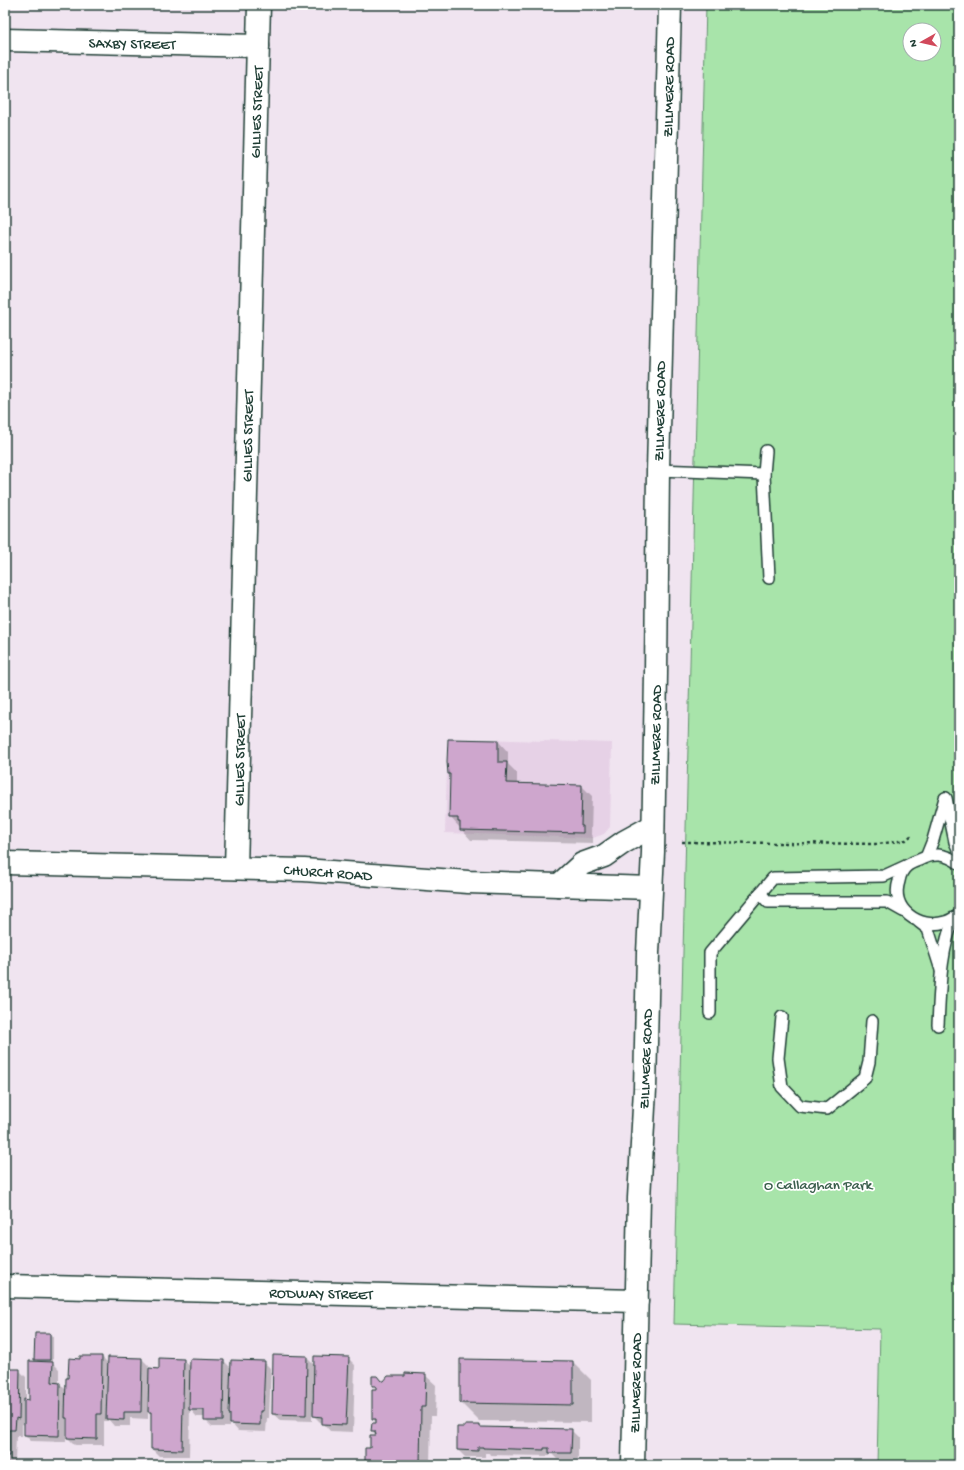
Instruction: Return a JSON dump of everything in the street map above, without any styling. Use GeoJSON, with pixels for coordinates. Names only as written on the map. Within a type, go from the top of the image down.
{"type":"FeatureCollection","features":[{"type":"Feature","properties":{"kind":"street","name":"GILLIES STREET"},"geometry":{"type":"LineString","coordinates":[[236,868],[259,5]]}},
{"type":"Feature","properties":{"kind":"street","name":"ZILLMERE ROAD"},"geometry":{"type":"LineString","coordinates":[[633,1465],[639,1198],[645,1089],[653,826],[658,470],[670,5]]}},
{"type":"Feature","properties":{"kind":"street","name":"SAXBY STREET"},"geometry":{"type":"LineString","coordinates":[[5,40],[258,46]]}},
{"type":"Feature","properties":{"kind":"street"},"geometry":{"type":"LineString","coordinates":[[559,885],[582,864],[604,856],[624,842],[653,826]]}},
{"type":"Feature","properties":{"kind":"street","name":"CHURCH ROAD"},"geometry":{"type":"LineString","coordinates":[[5,863],[304,870],[468,882],[651,888]]}},
{"type":"Feature","properties":{"kind":"street","name":"RODWAY STREET"},"geometry":{"type":"LineString","coordinates":[[5,1286],[637,1301]]}},
{"type":"Feature","properties":{"kind":"lane"},"geometry":{"type":"LineString","coordinates":[[766,451],[764,474],[769,578]]}},
{"type":"Feature","properties":{"kind":"lane"},"geometry":{"type":"LineString","coordinates":[[658,470],[764,474]]}},
{"type":"Feature","properties":{"kind":"lane"},"geometry":{"type":"LineString","coordinates":[[927,856],[946,798],[955,842],[959,851]]}},
{"type":"Feature","properties":{"kind":"lane"},"geometry":{"type":"LineString","coordinates":[[710,1013],[710,953],[773,878],[884,876],[927,856],[939,855],[949,857],[959,863]]}},
{"type":"Feature","properties":{"kind":"lane"},"geometry":{"type":"LineString","coordinates":[[906,913],[898,902],[896,888],[900,875],[908,865]]}},
{"type":"Feature","properties":{"kind":"lane"},"geometry":{"type":"LineString","coordinates":[[760,893],[768,902],[888,902],[928,929],[941,971]]}},
{"type":"Feature","properties":{"kind":"lane"},"geometry":{"type":"LineString","coordinates":[[916,920],[931,924],[946,922],[957,916]]}},
{"type":"Feature","properties":{"kind":"lane"},"geometry":{"type":"LineString","coordinates":[[938,1024],[941,971],[950,929],[957,916]]}},
{"type":"Feature","properties":{"kind":"lane"},"geometry":{"type":"LineString","coordinates":[[782,1017],[778,1058],[782,1087],[800,1106],[827,1109],[865,1078],[869,1062],[872,1021]]}},
{"type":"Feature","properties":{"kind":"path"},"geometry":{"type":"LineString","coordinates":[[682,842],[878,844],[906,840],[916,832]]}},
{"type":"Feature","properties":{"kind":"shaded area"},"geometry":{"type":"Polygon","coordinates":[[[448,738],[612,743],[610,827],[604,834],[593,838],[445,833],[448,738]]]}},
{"type":"Feature","properties":{"kind":"green space","name":"O Callaghan Park"},"geometry":{"type":"Polygon","coordinates":[[[706,5],[959,5],[959,1465],[877,1465],[880,1329],[674,1324],[706,5]]]}},
{"type":"Feature","properties":{"kind":"building"},"geometry":{"type":"Polygon","coordinates":[[[448,739],[498,740],[498,762],[507,762],[506,783],[582,785],[581,826],[583,826],[583,833],[460,830],[460,822],[458,822],[458,818],[449,818],[450,774],[448,774],[447,762],[448,739]]]}},
{"type":"Feature","properties":{"kind":"building"},"geometry":{"type":"Polygon","coordinates":[[[35,1333],[50,1333],[50,1360],[34,1360],[35,1333]]]}},
{"type":"Feature","properties":{"kind":"building"},"geometry":{"type":"Polygon","coordinates":[[[273,1355],[307,1356],[306,1415],[272,1414],[273,1355]]]}},
{"type":"Feature","properties":{"kind":"building"},"geometry":{"type":"Polygon","coordinates":[[[80,1356],[102,1356],[101,1414],[97,1414],[97,1439],[67,1438],[67,1418],[65,1418],[66,1378],[68,1378],[69,1358],[80,1359],[80,1356]]]}},
{"type":"Feature","properties":{"kind":"building"},"geometry":{"type":"Polygon","coordinates":[[[314,1356],[349,1357],[346,1425],[322,1424],[322,1417],[313,1416],[314,1356]]]}},
{"type":"Feature","properties":{"kind":"building"},"geometry":{"type":"Polygon","coordinates":[[[108,1357],[142,1358],[141,1412],[124,1412],[124,1420],[106,1419],[108,1357]]]}},
{"type":"Feature","properties":{"kind":"building"},"geometry":{"type":"Polygon","coordinates":[[[159,1358],[184,1359],[182,1450],[151,1449],[151,1412],[148,1412],[149,1368],[159,1369],[159,1358]]]}},
{"type":"Feature","properties":{"kind":"building"},"geometry":{"type":"Polygon","coordinates":[[[190,1359],[224,1360],[223,1421],[204,1421],[204,1410],[189,1410],[190,1359]]]}},
{"type":"Feature","properties":{"kind":"building"},"geometry":{"type":"Polygon","coordinates":[[[460,1359],[573,1361],[573,1405],[460,1403],[460,1359]]]}},
{"type":"Feature","properties":{"kind":"building"},"geometry":{"type":"Polygon","coordinates":[[[231,1360],[265,1361],[263,1411],[260,1411],[260,1425],[230,1424],[231,1360]]]}},
{"type":"Feature","properties":{"kind":"building"},"geometry":{"type":"Polygon","coordinates":[[[29,1361],[53,1362],[52,1382],[60,1383],[59,1436],[24,1435],[24,1399],[29,1400],[29,1361]]]}},
{"type":"Feature","properties":{"kind":"building"},"geometry":{"type":"Polygon","coordinates":[[[5,1369],[20,1369],[19,1419],[16,1418],[15,1430],[9,1430],[9,1456],[5,1456],[5,1369]]]}},
{"type":"Feature","properties":{"kind":"building"},"geometry":{"type":"Polygon","coordinates":[[[405,1373],[426,1374],[425,1407],[421,1407],[420,1465],[369,1465],[369,1462],[365,1462],[365,1448],[370,1448],[370,1435],[376,1435],[375,1431],[371,1431],[372,1423],[376,1423],[376,1419],[372,1419],[372,1389],[376,1389],[376,1386],[372,1386],[372,1376],[378,1376],[382,1381],[384,1381],[388,1376],[405,1376],[405,1373]]]}},
{"type":"Feature","properties":{"kind":"building"},"geometry":{"type":"Polygon","coordinates":[[[465,1425],[480,1425],[480,1427],[572,1429],[571,1453],[549,1453],[549,1448],[544,1448],[544,1450],[478,1447],[478,1451],[457,1450],[457,1427],[465,1427],[465,1425]]]}}]}
